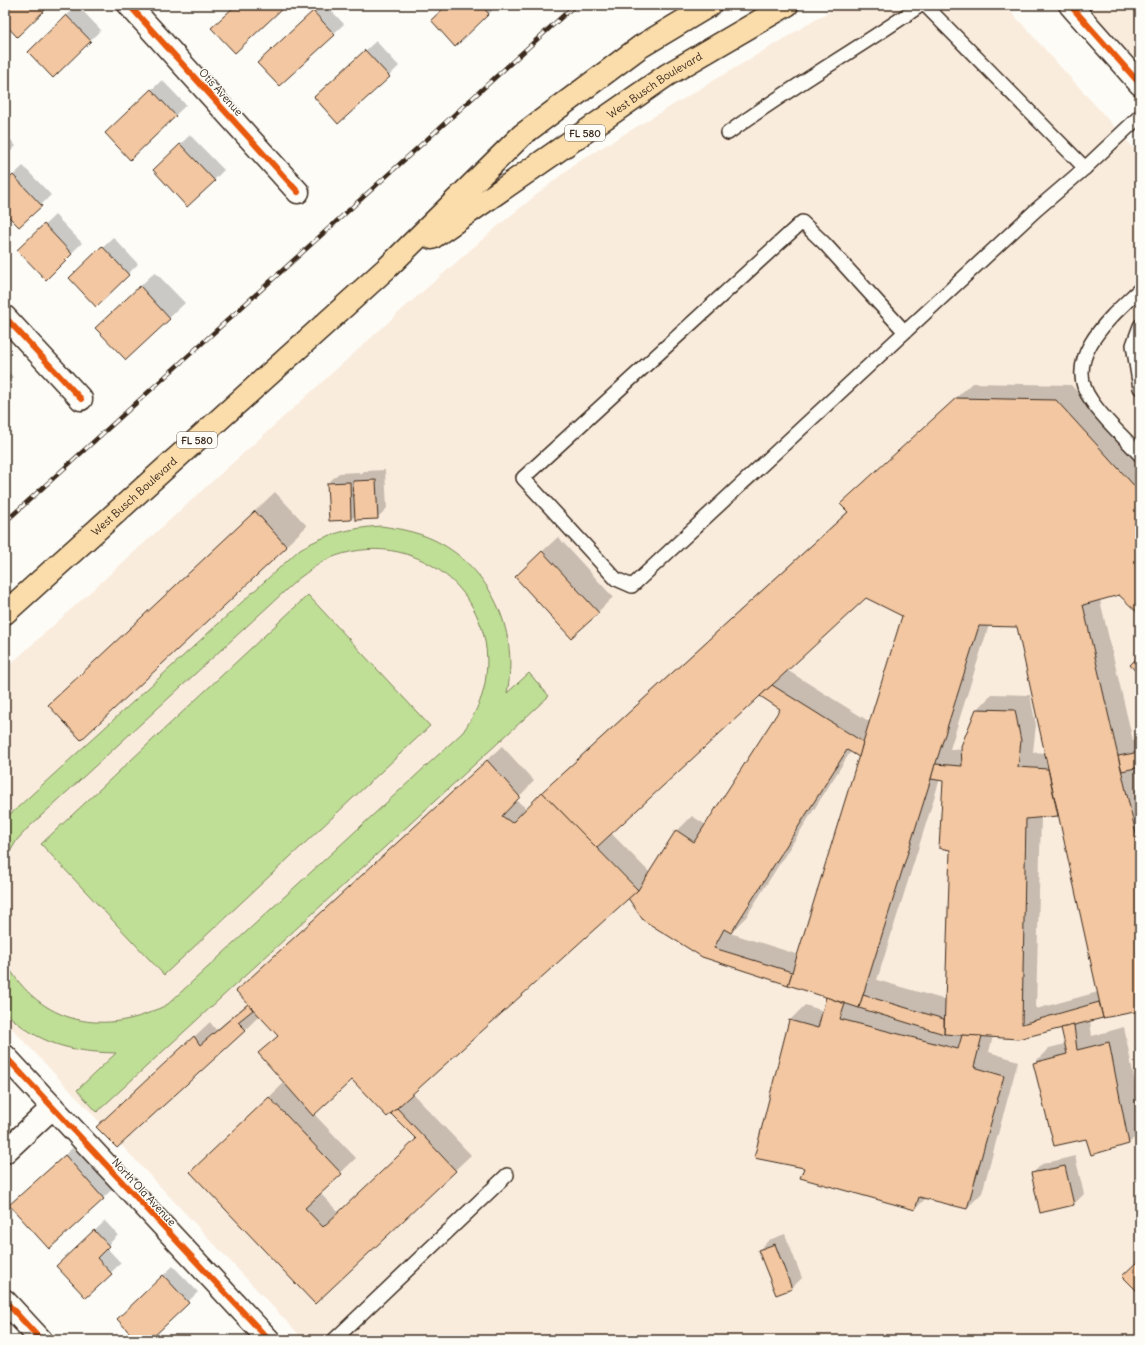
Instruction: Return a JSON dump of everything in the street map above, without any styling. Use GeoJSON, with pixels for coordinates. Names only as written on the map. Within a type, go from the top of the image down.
{"type":"FeatureCollection","features":[{"type":"Feature","properties":{"kind":"main road","name":"West Busch Boulevard"},"geometry":{"type":"LineString","coordinates":[[5,613],[388,267],[522,135],[640,47],[710,5]]}},
{"type":"Feature","properties":{"kind":"main road","name":"West Busch Boulevard"},"geometry":{"type":"LineString","coordinates":[[388,267],[668,75],[787,5]]}},
{"type":"Feature","properties":{"kind":"street","name":"Otis Avenue"},"geometry":{"type":"LineString","coordinates":[[129,5],[298,192]]}},
{"type":"Feature","properties":{"kind":"street"},"geometry":{"type":"LineString","coordinates":[[1070,5],[1140,84]]}},
{"type":"Feature","properties":{"kind":"street"},"geometry":{"type":"LineString","coordinates":[[5,317],[81,399]]}},
{"type":"Feature","properties":{"kind":"street","name":"North Ola Avenue"},"geometry":{"type":"LineString","coordinates":[[5,1056],[269,1340]]}},
{"type":"Feature","properties":{"kind":"street"},"geometry":{"type":"LineString","coordinates":[[5,1152],[52,1108]]}},
{"type":"Feature","properties":{"kind":"street"},"geometry":{"type":"LineString","coordinates":[[5,1301],[41,1340]]}},
{"type":"Feature","properties":{"kind":"lane"},"geometry":{"type":"LineString","coordinates":[[728,133],[765,106],[875,37],[921,5]]}},
{"type":"Feature","properties":{"kind":"lane"},"geometry":{"type":"LineString","coordinates":[[925,5],[1085,168]]}},
{"type":"Feature","properties":{"kind":"lane"},"geometry":{"type":"LineString","coordinates":[[905,332],[826,244],[802,222],[522,478],[616,579],[632,586],[905,332],[1036,210],[1085,168],[1140,116]]}},
{"type":"Feature","properties":{"kind":"lane"},"geometry":{"type":"LineString","coordinates":[[1140,289],[1104,324],[1088,347],[1080,374],[1090,400],[1140,455]]}},
{"type":"Feature","properties":{"kind":"lane"},"geometry":{"type":"LineString","coordinates":[[1140,326],[1133,345],[1140,388]]}},
{"type":"Feature","properties":{"kind":"lane"},"geometry":{"type":"LineString","coordinates":[[334,1340],[507,1175]]}},
{"type":"Feature","properties":{"kind":"shaded area"},"geometry":{"type":"Polygon","coordinates":[[[840,5],[1005,5],[1140,155],[1140,1340],[304,1340],[5,1021],[5,669],[405,307],[499,225],[576,163],[840,5]]]}},
{"type":"Feature","properties":{"kind":"shaded area"},"geometry":{"type":"Polygon","coordinates":[[[1086,5],[1140,5],[1140,65],[1086,5]]]}},
{"type":"Feature","properties":{"kind":"green space"},"geometry":{"type":"Polygon","coordinates":[[[381,526],[412,532],[435,540],[460,557],[476,572],[489,589],[505,628],[509,649],[510,671],[507,693],[529,673],[549,696],[97,1112],[77,1090],[116,1053],[84,1051],[56,1044],[30,1032],[17,1023],[5,1012],[5,961],[20,983],[37,1000],[56,1012],[76,1019],[98,1022],[121,1021],[145,1015],[168,1004],[463,732],[477,709],[485,683],[486,650],[479,621],[465,595],[444,574],[419,559],[390,551],[360,550],[328,559],[298,579],[29,827],[17,840],[5,860],[5,819],[300,549],[319,539],[349,530],[381,526]]]}},
{"type":"Feature","properties":{"kind":"green space"},"geometry":{"type":"Polygon","coordinates":[[[308,595],[430,726],[164,975],[41,844],[308,595]]]}},
{"type":"Feature","properties":{"kind":"building"},"geometry":{"type":"Polygon","coordinates":[[[5,5],[42,5],[46,9],[17,37],[5,24],[5,5]]]}},
{"type":"Feature","properties":{"kind":"building"},"geometry":{"type":"Polygon","coordinates":[[[236,5],[280,5],[283,8],[235,53],[211,28],[236,5]]]}},
{"type":"Feature","properties":{"kind":"building"},"geometry":{"type":"Polygon","coordinates":[[[447,5],[481,5],[489,14],[455,47],[431,20],[447,5]]]}},
{"type":"Feature","properties":{"kind":"building"},"geometry":{"type":"Polygon","coordinates":[[[313,11],[335,35],[279,86],[257,63],[313,11]]]}},
{"type":"Feature","properties":{"kind":"building"},"geometry":{"type":"Polygon","coordinates":[[[66,15],[91,41],[53,78],[28,52],[66,15]]]}},
{"type":"Feature","properties":{"kind":"building"},"geometry":{"type":"Polygon","coordinates":[[[365,50],[390,77],[338,124],[314,97],[365,50]]]}},
{"type":"Feature","properties":{"kind":"building"},"geometry":{"type":"Polygon","coordinates":[[[151,89],[176,116],[130,160],[105,133],[151,89]]]}},
{"type":"Feature","properties":{"kind":"building"},"geometry":{"type":"Polygon","coordinates":[[[180,144],[215,181],[187,207],[153,170],[180,144]]]}},
{"type":"Feature","properties":{"kind":"building"},"geometry":{"type":"Polygon","coordinates":[[[13,175],[42,206],[19,227],[5,213],[5,182],[13,175]]]}},
{"type":"Feature","properties":{"kind":"building"},"geometry":{"type":"Polygon","coordinates":[[[44,224],[72,254],[46,280],[17,250],[44,224]]]}},
{"type":"Feature","properties":{"kind":"building"},"geometry":{"type":"Polygon","coordinates":[[[102,246],[129,275],[96,307],[69,278],[102,246]]]}},
{"type":"Feature","properties":{"kind":"building"},"geometry":{"type":"Polygon","coordinates":[[[140,286],[170,319],[126,360],[95,328],[140,286]]]}},
{"type":"Feature","properties":{"kind":"building"},"geometry":{"type":"Polygon","coordinates":[[[956,398],[1056,400],[1140,492],[1140,615],[1119,595],[1083,605],[1140,851],[1140,1011],[1103,1018],[1017,627],[979,626],[859,1008],[788,985],[902,616],[866,598],[596,848],[542,792],[848,512],[840,504],[956,398]]]}},
{"type":"Feature","properties":{"kind":"building"},"geometry":{"type":"Polygon","coordinates":[[[376,480],[378,519],[355,520],[353,481],[376,480]]]}},
{"type":"Feature","properties":{"kind":"building"},"geometry":{"type":"Polygon","coordinates":[[[350,482],[351,520],[329,521],[327,483],[350,482]]]}},
{"type":"Feature","properties":{"kind":"building"},"geometry":{"type":"Polygon","coordinates":[[[255,511],[287,547],[81,740],[48,705],[255,511]]]}},
{"type":"Feature","properties":{"kind":"building"},"geometry":{"type":"Polygon","coordinates":[[[542,551],[599,613],[571,638],[515,577],[542,551]]]}},
{"type":"Feature","properties":{"kind":"building"},"geometry":{"type":"Polygon","coordinates":[[[1140,655],[1140,676],[1130,665],[1140,655]]]}},
{"type":"Feature","properties":{"kind":"building"},"geometry":{"type":"Polygon","coordinates":[[[772,685],[863,742],[859,757],[847,750],[731,933],[724,929],[714,948],[792,972],[788,985],[702,957],[643,920],[628,898],[638,890],[676,830],[694,842],[780,709],[760,696],[772,685]]]}},
{"type":"Feature","properties":{"kind":"building"},"geometry":{"type":"Polygon","coordinates":[[[976,709],[1015,710],[1021,741],[1018,767],[1048,769],[1058,816],[1026,819],[1022,1024],[1099,1002],[1103,1018],[1018,1039],[944,1034],[950,850],[939,848],[943,781],[931,779],[935,764],[962,766],[961,746],[976,709]]]}},
{"type":"Feature","properties":{"kind":"building"},"geometry":{"type":"Polygon","coordinates":[[[1140,752],[1140,767],[1122,771],[1118,756],[1140,752]]]}},
{"type":"Feature","properties":{"kind":"building"},"geometry":{"type":"Polygon","coordinates":[[[487,760],[520,797],[502,816],[512,823],[542,792],[638,890],[387,1117],[352,1080],[313,1116],[258,1053],[278,1036],[236,991],[487,760]]]}},
{"type":"Feature","properties":{"kind":"building"},"geometry":{"type":"Polygon","coordinates":[[[863,995],[944,1019],[944,1034],[859,1008],[863,995]]]}},
{"type":"Feature","properties":{"kind":"building"},"geometry":{"type":"Polygon","coordinates":[[[826,997],[845,1004],[840,1019],[958,1049],[962,1035],[982,1036],[974,1067],[1004,1076],[967,1209],[919,1197],[915,1210],[800,1178],[804,1168],[754,1158],[789,1020],[818,1028],[826,997]]]}},
{"type":"Feature","properties":{"kind":"building"},"geometry":{"type":"Polygon","coordinates":[[[248,1004],[253,1010],[238,1022],[246,1030],[117,1148],[96,1127],[194,1036],[200,1045],[248,1004]]]}},
{"type":"Feature","properties":{"kind":"building"},"geometry":{"type":"Polygon","coordinates":[[[1074,1025],[1077,1050],[1109,1042],[1129,1144],[1091,1155],[1086,1139],[1054,1146],[1033,1063],[1067,1054],[1061,1028],[1074,1025]]]}},
{"type":"Feature","properties":{"kind":"building"},"geometry":{"type":"Polygon","coordinates":[[[269,1097],[342,1174],[305,1208],[323,1227],[416,1139],[391,1114],[397,1108],[456,1171],[315,1304],[190,1172],[269,1097]]]}},
{"type":"Feature","properties":{"kind":"building"},"geometry":{"type":"Polygon","coordinates":[[[65,1155],[104,1199],[49,1249],[9,1205],[65,1155]]]}},
{"type":"Feature","properties":{"kind":"building"},"geometry":{"type":"Polygon","coordinates":[[[1065,1166],[1074,1205],[1040,1213],[1031,1173],[1065,1166]]]}},
{"type":"Feature","properties":{"kind":"building"},"geometry":{"type":"Polygon","coordinates":[[[94,1230],[109,1246],[97,1258],[112,1274],[86,1298],[56,1266],[94,1230]]]}},
{"type":"Feature","properties":{"kind":"building"},"geometry":{"type":"Polygon","coordinates":[[[775,1244],[792,1289],[776,1295],[758,1250],[775,1244]]]}},
{"type":"Feature","properties":{"kind":"building"},"geometry":{"type":"Polygon","coordinates":[[[1140,1259],[1140,1289],[1137,1291],[1122,1276],[1140,1259]]]}},
{"type":"Feature","properties":{"kind":"building"},"geometry":{"type":"Polygon","coordinates":[[[163,1275],[189,1303],[150,1340],[136,1340],[117,1319],[163,1275]]]}},
{"type":"Feature","properties":{"kind":"railway"},"geometry":{"type":"LineString","coordinates":[[5,522],[575,5]]}},
{"type":"Feature","properties":{"kind":"cycle path"},"geometry":{"type":"LineString","coordinates":[[129,5],[298,192]]}},
{"type":"Feature","properties":{"kind":"cycle path"},"geometry":{"type":"LineString","coordinates":[[1070,5],[1140,84]]}},
{"type":"Feature","properties":{"kind":"cycle path"},"geometry":{"type":"LineString","coordinates":[[5,317],[81,399]]}},
{"type":"Feature","properties":{"kind":"cycle path"},"geometry":{"type":"LineString","coordinates":[[5,1056],[269,1340]]}},
{"type":"Feature","properties":{"kind":"cycle path"},"geometry":{"type":"LineString","coordinates":[[5,1301],[41,1340]]}}]}
